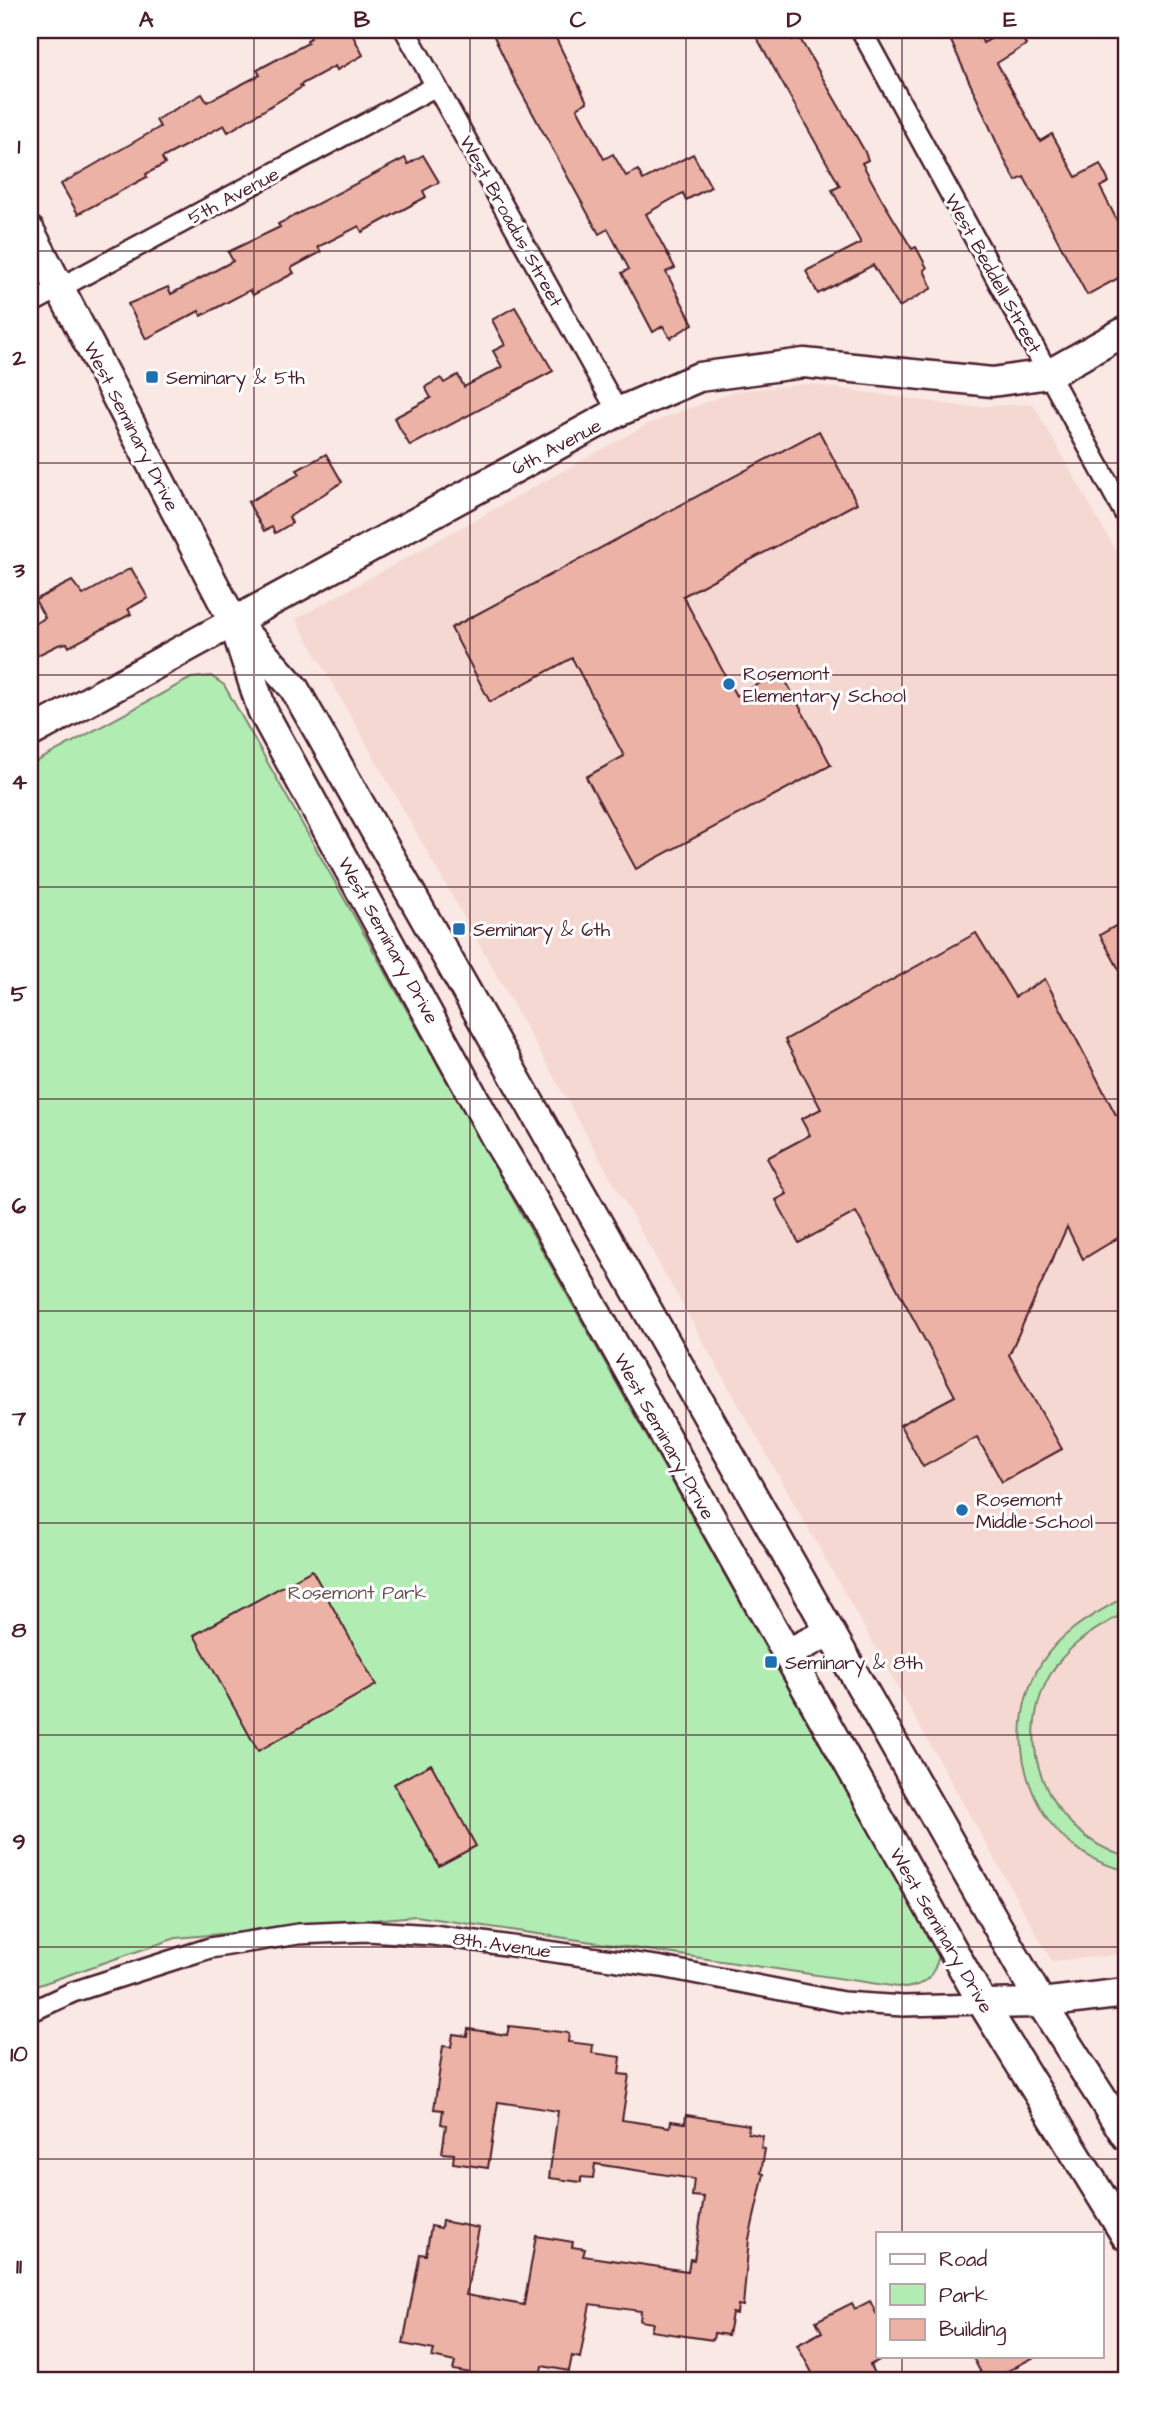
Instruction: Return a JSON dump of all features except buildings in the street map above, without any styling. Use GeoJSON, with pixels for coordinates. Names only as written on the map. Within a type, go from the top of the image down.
{"type":"FeatureCollection","features":[{"type":"Feature","properties":{"kind":"main road","name":"West Seminary Drive"},"geometry":{"type":"LineString","coordinates":[[30,231],[233,621],[262,710],[498,1142],[536,1205],[983,2004],[1126,2236]]}},
{"type":"Feature","properties":{"kind":"main road","name":"6th Avenue"},"geometry":{"type":"LineString","coordinates":[[30,733],[618,412],[699,377],[804,363],[992,382],[1049,374],[1126,331]]}},
{"type":"Feature","properties":{"kind":"main road","name":"West Seminary Drive"},"geometry":{"type":"LineString","coordinates":[[233,621],[294,688],[1041,2003],[1126,2137]]}},
{"type":"Feature","properties":{"kind":"main road"},"geometry":{"type":"LineString","coordinates":[[498,1142],[539,1119]]}},
{"type":"Feature","properties":{"kind":"main road"},"geometry":{"type":"LineString","coordinates":[[786,1654],[830,1632]]}},
{"type":"Feature","properties":{"kind":"main road"},"geometry":{"type":"LineString","coordinates":[[983,2004],[1041,2003],[1126,1993]]}},
{"type":"Feature","properties":{"kind":"street","name":"West Broadus Street"},"geometry":{"type":"LineString","coordinates":[[405,30],[618,412]]}},
{"type":"Feature","properties":{"kind":"street","name":"West Beddell Street"},"geometry":{"type":"LineString","coordinates":[[861,30],[1126,516]]}},
{"type":"Feature","properties":{"kind":"street","name":"5th Avenue"},"geometry":{"type":"LineString","coordinates":[[30,304],[436,86]]}},
{"type":"Feature","properties":{"kind":"street","name":"8th Avenue"},"geometry":{"type":"LineString","coordinates":[[30,2012],[73,1992],[210,1948],[298,1934],[367,1931],[433,1934],[662,1967],[843,2002],[903,2006],[983,2004]]}},
{"type":"Feature","properties":{"kind":"shaded area"},"geometry":{"type":"Polygon","coordinates":[[[809,384],[966,407],[1033,404],[1126,569],[1126,1954],[1052,1961],[296,619],[648,424],[736,391],[809,384]]]}},
{"type":"Feature","properties":{"kind":"green space","name":"Rosemont Park"},"geometry":{"type":"Polygon","coordinates":[[[211,676],[224,685],[939,1956],[931,1975],[918,1985],[905,1988],[416,1916],[176,1938],[30,1988],[30,765],[191,678],[211,676]]]}},
{"type":"Feature","properties":{"kind":"green space"},"geometry":{"type":"Polygon","coordinates":[[[1126,1596],[1126,1612],[1078,1642],[1055,1667],[1041,1695],[1035,1724],[1036,1752],[1043,1780],[1056,1805],[1075,1827],[1098,1845],[1126,1857],[1126,1870],[1094,1859],[1067,1841],[1046,1816],[1031,1788],[1023,1756],[1022,1724],[1028,1692],[1050,1651],[1080,1624],[1126,1596]]]}},
{"type":"Feature","properties":{"kind":"place","name":"Seminary & 5th"},"geometry":{"type":"Point","coordinates":[152,377]}},
{"type":"Feature","properties":{"kind":"place","name":"Rosemont Elementary School"},"geometry":{"type":"Point","coordinates":[729,684]}},
{"type":"Feature","properties":{"kind":"place","name":"Seminary & 6th"},"geometry":{"type":"Point","coordinates":[459,929]}},
{"type":"Feature","properties":{"kind":"place","name":"Rosemont Middle School"},"geometry":{"type":"Point","coordinates":[962,1510]}},
{"type":"Feature","properties":{"kind":"place","name":"Seminary & 8th"},"geometry":{"type":"Point","coordinates":[771,1662]}}]}
